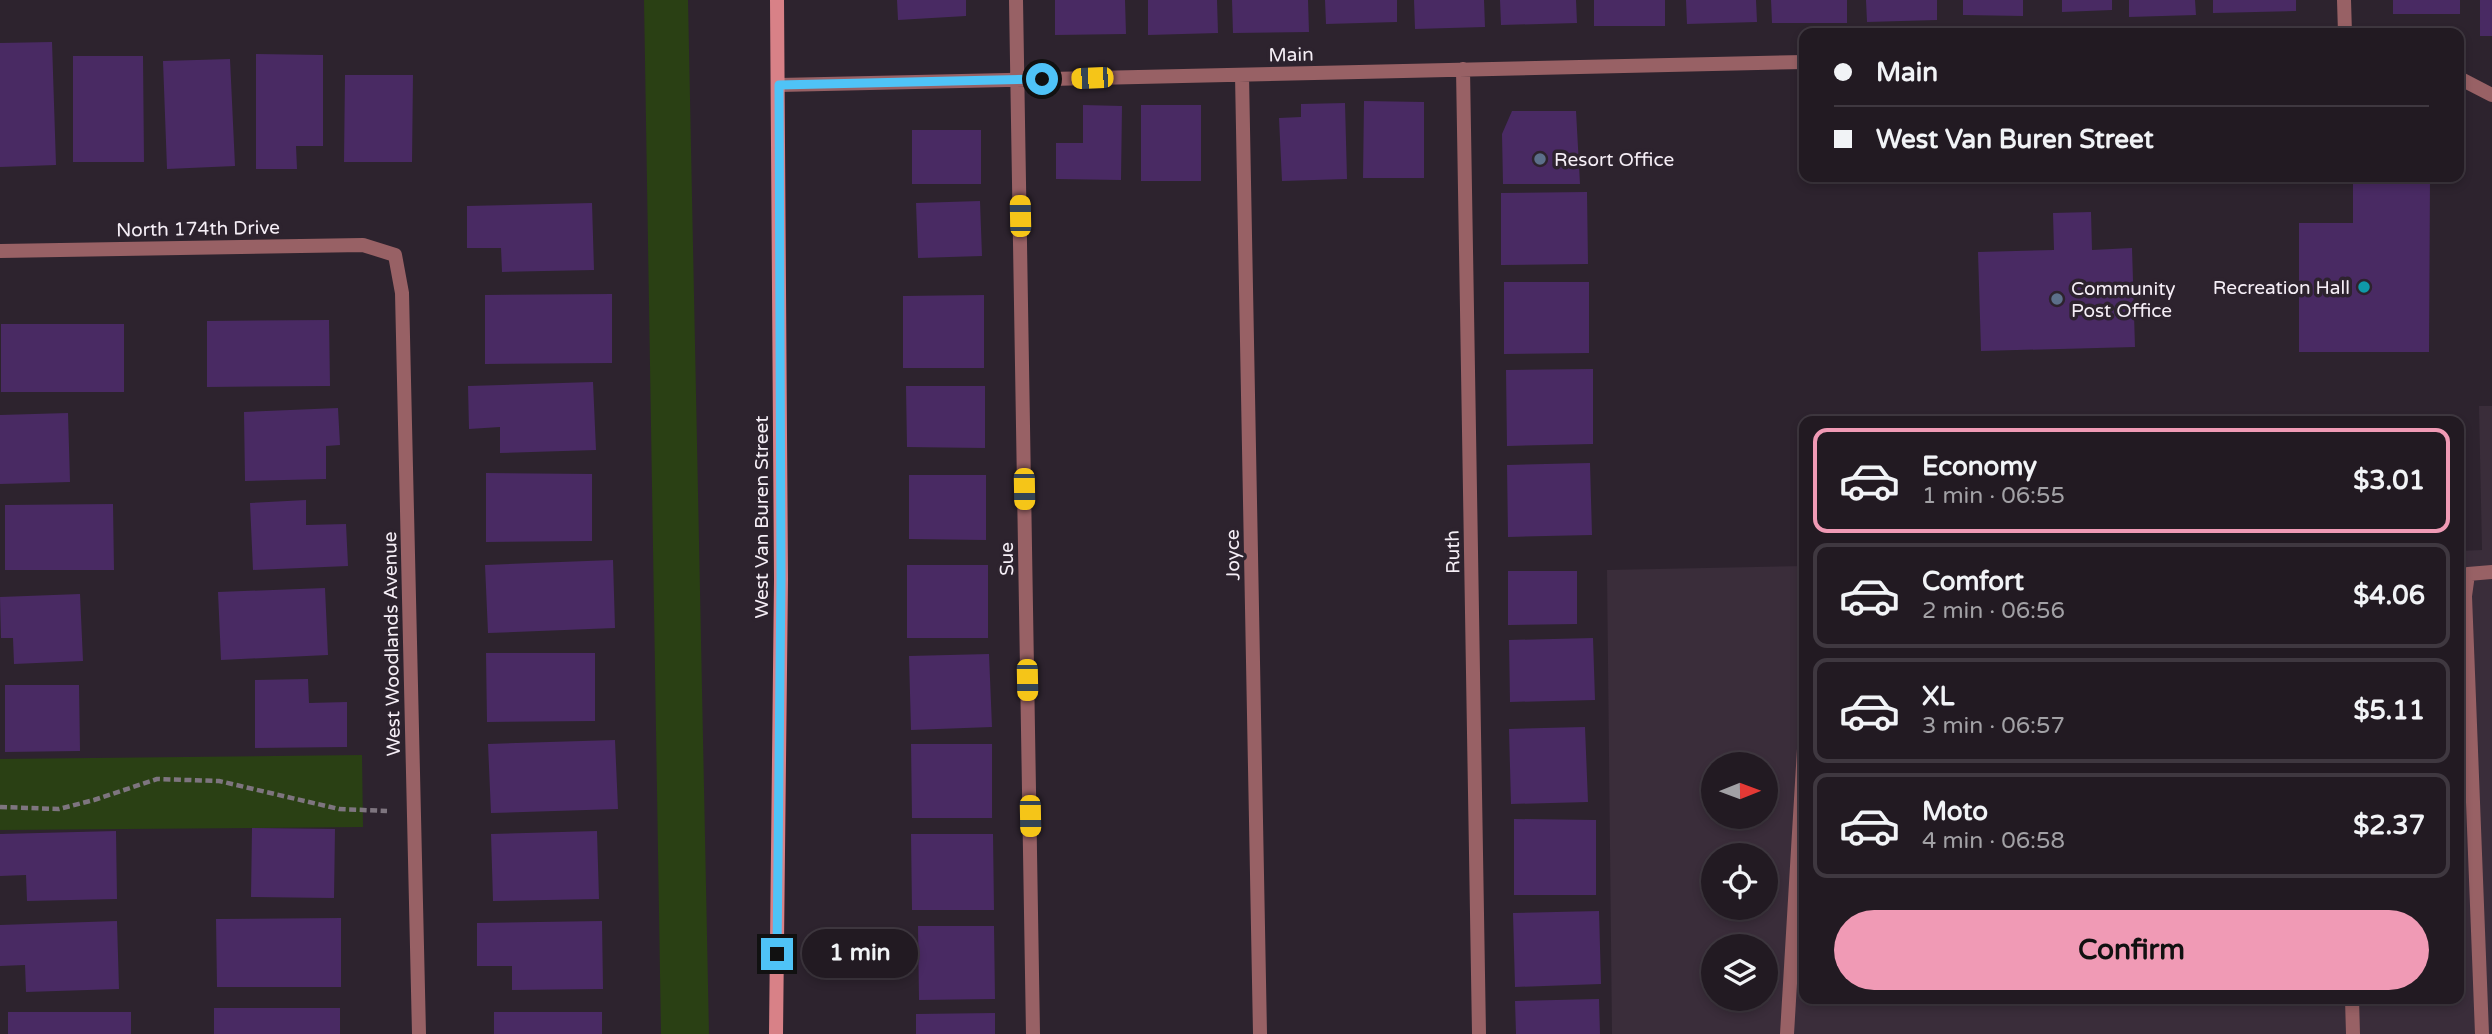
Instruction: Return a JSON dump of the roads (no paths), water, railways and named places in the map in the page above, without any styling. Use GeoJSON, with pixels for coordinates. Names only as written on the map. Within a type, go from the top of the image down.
{"type":"FeatureCollection","features":[{"type":"Feature","properties":{"kind":"main road","name":"West Van Buren Street"},"geometry":{"type":"LineString","coordinates":[[776,1034],[781,593],[777,0]]}},
{"type":"Feature","properties":{"kind":"street","name":"Sue"},"geometry":{"type":"LineString","coordinates":[[1016,0],[1033,1034]]}},
{"type":"Feature","properties":{"kind":"street"},"geometry":{"type":"LineString","coordinates":[[2344,0],[2345,28]]}},
{"type":"Feature","properties":{"kind":"street","name":"Main"},"geometry":{"type":"LineString","coordinates":[[779,85],[1799,62]]}},
{"type":"Feature","properties":{"kind":"street","name":"Ruth"},"geometry":{"type":"LineString","coordinates":[[1463,69],[1479,1034]]}},
{"type":"Feature","properties":{"kind":"street","name":"Joyce"},"geometry":{"type":"LineString","coordinates":[[1242,75],[1260,1034]]}},
{"type":"Feature","properties":{"kind":"street"},"geometry":{"type":"LineString","coordinates":[[2464,81],[2492,95]]}},
{"type":"Feature","properties":{"kind":"street","name":"North 174th Drive"},"geometry":{"type":"LineString","coordinates":[[0,251],[363,245],[395,255]]}},
{"type":"Feature","properties":{"kind":"street","name":"West Woodlands Avenue"},"geometry":{"type":"LineString","coordinates":[[395,255],[402,293],[419,1034]]}},
{"type":"Feature","properties":{"kind":"street"},"geometry":{"type":"LineString","coordinates":[[2482,1034],[2464,679],[2465,596],[2468,574],[2492,572]]}},
{"type":"Feature","properties":{"kind":"street"},"geometry":{"type":"LineString","coordinates":[[1787,1034],[1799,833]]}},
{"type":"Feature","properties":{"kind":"street"},"geometry":{"type":"LineString","coordinates":[[2352,1004],[2353,1034]]}},
{"type":"Feature","properties":{"kind":"place","name":"Resort Office"},"geometry":{"type":"Point","coordinates":[1540,159]}},
{"type":"Feature","properties":{"kind":"place","name":"Recreation Hall"},"geometry":{"type":"Point","coordinates":[2364,287]}},
{"type":"Feature","properties":{"kind":"place","name":"Community Post Office"},"geometry":{"type":"Point","coordinates":[2057,299]}}]}
